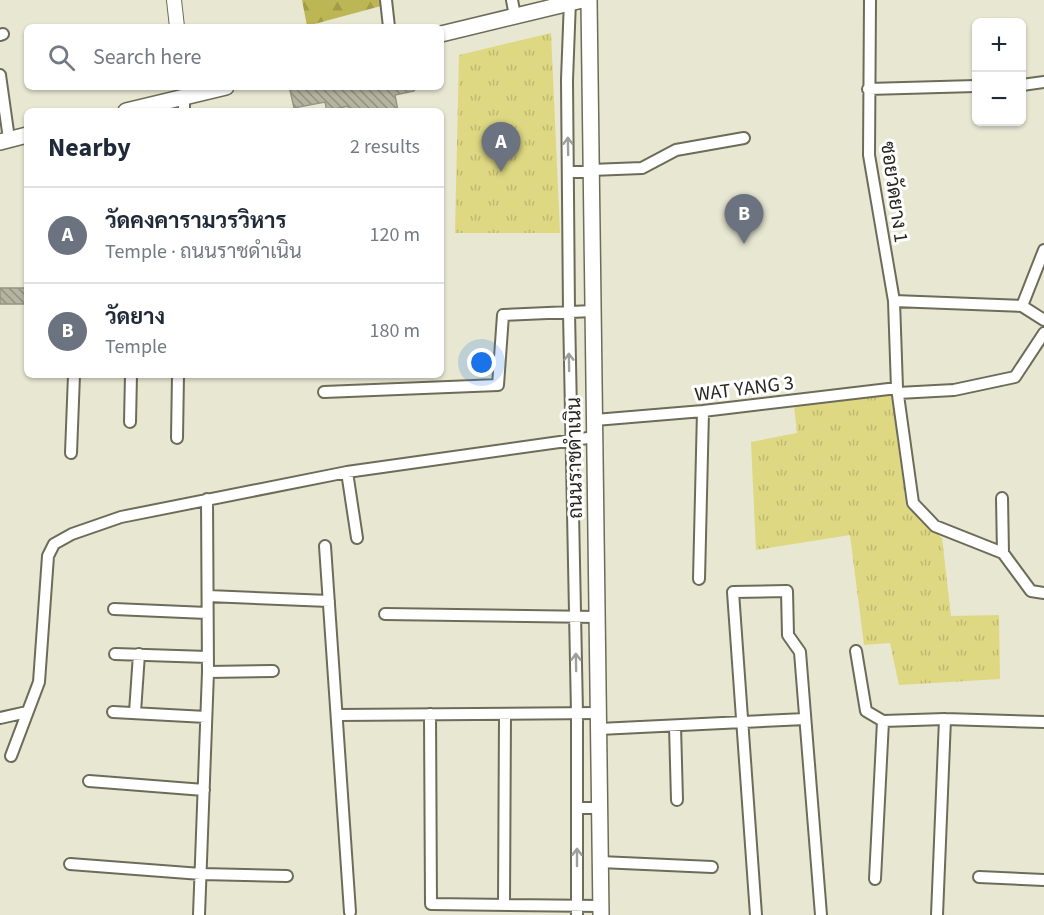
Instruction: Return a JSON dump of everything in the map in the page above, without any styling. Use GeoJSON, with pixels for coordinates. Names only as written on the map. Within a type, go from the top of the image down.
{"type":"FeatureCollection","features":[{"type":"Feature","properties":{"kind":"main road","name":"ถนนราชดำเนิน"},"geometry":{"type":"LineString","coordinates":[[589,0],[601,910]]}},
{"type":"Feature","properties":{"kind":"main road"},"geometry":{"type":"LineString","coordinates":[[444,33],[574,1]]}},
{"type":"Feature","properties":{"kind":"main road"},"geometry":{"type":"LineString","coordinates":[[142,108],[215,90]]}},
{"type":"Feature","properties":{"kind":"main road"},"geometry":{"type":"LineString","coordinates":[[5,141],[24,136]]}},
{"type":"Feature","properties":{"kind":"street"},"geometry":{"type":"LineString","coordinates":[[174,0],[177,24]]}},
{"type":"Feature","properties":{"kind":"street"},"geometry":{"type":"LineString","coordinates":[[386,0],[389,24]]}},
{"type":"Feature","properties":{"kind":"street"},"geometry":{"type":"LineString","coordinates":[[512,0],[515,16]]}},
{"type":"Feature","properties":{"kind":"street","name":"ซอยวัดยาง 1"},"geometry":{"type":"LineString","coordinates":[[870,0],[868,155],[894,301],[898,390],[913,503],[935,526],[1003,553]]}},
{"type":"Feature","properties":{"kind":"street"},"geometry":{"type":"LineString","coordinates":[[574,1],[568,172],[570,441],[577,713],[577,910]]}},
{"type":"Feature","properties":{"kind":"street"},"geometry":{"type":"LineString","coordinates":[[0,75],[5,141]]}},
{"type":"Feature","properties":{"kind":"street"},"geometry":{"type":"LineString","coordinates":[[1026,84],[1044,81]]}},
{"type":"Feature","properties":{"kind":"street"},"geometry":{"type":"LineString","coordinates":[[868,88],[972,86]]}},
{"type":"Feature","properties":{"kind":"street"},"geometry":{"type":"LineString","coordinates":[[568,172],[642,168],[676,150],[744,138]]}},
{"type":"Feature","properties":{"kind":"street"},"geometry":{"type":"LineString","coordinates":[[1022,306],[1044,250]]}},
{"type":"Feature","properties":{"kind":"street"},"geometry":{"type":"LineString","coordinates":[[894,301],[1022,306],[1044,320]]}},
{"type":"Feature","properties":{"kind":"street"},"geometry":{"type":"LineString","coordinates":[[324,392],[498,385],[503,315],[593,311]]}},
{"type":"Feature","properties":{"kind":"street","name":"WAT YANG 3"},"geometry":{"type":"LineString","coordinates":[[595,420],[898,390],[954,390],[1015,377],[1044,333]]}},
{"type":"Feature","properties":{"kind":"street"},"geometry":{"type":"LineString","coordinates":[[71,453],[74,378]]}},
{"type":"Feature","properties":{"kind":"street"},"geometry":{"type":"LineString","coordinates":[[129,422],[130,378]]}},
{"type":"Feature","properties":{"kind":"street"},"geometry":{"type":"LineString","coordinates":[[177,438],[178,378]]}},
{"type":"Feature","properties":{"kind":"street"},"geometry":{"type":"LineString","coordinates":[[699,579],[703,411]]}},
{"type":"Feature","properties":{"kind":"street"},"geometry":{"type":"LineString","coordinates":[[11,756],[39,682],[48,556],[54,544],[72,534],[121,517],[347,472],[595,437]]}},
{"type":"Feature","properties":{"kind":"street"},"geometry":{"type":"LineString","coordinates":[[347,472],[357,538]]}},
{"type":"Feature","properties":{"kind":"street"},"geometry":{"type":"LineString","coordinates":[[1002,498],[1003,553],[1030,591],[1044,593]]}},
{"type":"Feature","properties":{"kind":"street"},"geometry":{"type":"LineString","coordinates":[[199,915],[208,672],[207,499]]}},
{"type":"Feature","properties":{"kind":"street"},"geometry":{"type":"LineString","coordinates":[[325,546],[350,912]]}},
{"type":"Feature","properties":{"kind":"street"},"geometry":{"type":"LineString","coordinates":[[756,915],[733,592],[787,591],[788,635],[800,652],[821,915]]}},
{"type":"Feature","properties":{"kind":"street"},"geometry":{"type":"LineString","coordinates":[[208,596],[329,601]]}},
{"type":"Feature","properties":{"kind":"street"},"geometry":{"type":"LineString","coordinates":[[114,609],[207,613]]}},
{"type":"Feature","properties":{"kind":"street"},"geometry":{"type":"LineString","coordinates":[[385,614],[597,617]]}},
{"type":"Feature","properties":{"kind":"street"},"geometry":{"type":"LineString","coordinates":[[856,651],[866,711],[883,721],[945,719],[1044,722]]}},
{"type":"Feature","properties":{"kind":"street"},"geometry":{"type":"LineString","coordinates":[[115,654],[208,657]]}},
{"type":"Feature","properties":{"kind":"street"},"geometry":{"type":"LineString","coordinates":[[135,712],[139,654]]}},
{"type":"Feature","properties":{"kind":"street"},"geometry":{"type":"LineString","coordinates":[[208,672],[273,671]]}},
{"type":"Feature","properties":{"kind":"street"},"geometry":{"type":"LineString","coordinates":[[0,718],[27,712]]}},
{"type":"Feature","properties":{"kind":"street"},"geometry":{"type":"LineString","coordinates":[[113,712],[206,717]]}},
{"type":"Feature","properties":{"kind":"street"},"geometry":{"type":"LineString","coordinates":[[337,715],[598,713]]}},
{"type":"Feature","properties":{"kind":"street"},"geometry":{"type":"LineString","coordinates":[[430,714],[431,904],[504,904],[601,910]]}},
{"type":"Feature","properties":{"kind":"street"},"geometry":{"type":"LineString","coordinates":[[504,904],[505,714]]}},
{"type":"Feature","properties":{"kind":"street"},"geometry":{"type":"LineString","coordinates":[[599,729],[805,719]]}},
{"type":"Feature","properties":{"kind":"street"},"geometry":{"type":"LineString","coordinates":[[937,915],[945,719]]}},
{"type":"Feature","properties":{"kind":"street"},"geometry":{"type":"LineString","coordinates":[[875,879],[883,721]]}},
{"type":"Feature","properties":{"kind":"street"},"geometry":{"type":"LineString","coordinates":[[675,726],[677,800]]}},
{"type":"Feature","properties":{"kind":"street"},"geometry":{"type":"LineString","coordinates":[[89,782],[204,790]]}},
{"type":"Feature","properties":{"kind":"street"},"geometry":{"type":"LineString","coordinates":[[577,808],[600,807]]}},
{"type":"Feature","properties":{"kind":"street"},"geometry":{"type":"LineString","coordinates":[[600,862],[712,867]]}},
{"type":"Feature","properties":{"kind":"street"},"geometry":{"type":"LineString","coordinates":[[70,864],[201,874],[287,876]]}},
{"type":"Feature","properties":{"kind":"street"},"geometry":{"type":"LineString","coordinates":[[980,877],[1044,879]]}},
{"type":"Feature","properties":{"kind":"green space"},"geometry":{"type":"Polygon","coordinates":[[[302,0],[380,0],[381,6],[314,24],[307,24],[302,0]]]}},
{"type":"Feature","properties":{"kind":"green space"},"geometry":{"type":"Polygon","coordinates":[[[551,33],[560,233],[455,233],[459,55],[551,33]]]}},
{"type":"Feature","properties":{"kind":"green space"},"geometry":{"type":"Polygon","coordinates":[[[892,393],[906,506],[942,538],[951,616],[999,615],[1000,679],[899,685],[890,643],[864,645],[850,535],[756,550],[751,442],[797,433],[794,405],[892,393]]]}},
{"type":"Feature","properties":{"kind":"building"},"geometry":{"type":"Polygon","coordinates":[[[290,90],[414,91],[395,95],[397,108],[348,108],[348,106],[326,108],[325,102],[294,108],[290,90]]]}},
{"type":"Feature","properties":{"kind":"building"},"geometry":{"type":"Polygon","coordinates":[[[0,288],[24,288],[24,304],[0,304],[0,288]]]}},
{"type":"Feature","properties":{"kind":"place","name":"วัดคงคารามวรวิหาร"},"geometry":{"type":"Point","coordinates":[501,172]}},
{"type":"Feature","properties":{"kind":"place","name":"วัดยาง"},"geometry":{"type":"Point","coordinates":[744,244]}}]}
